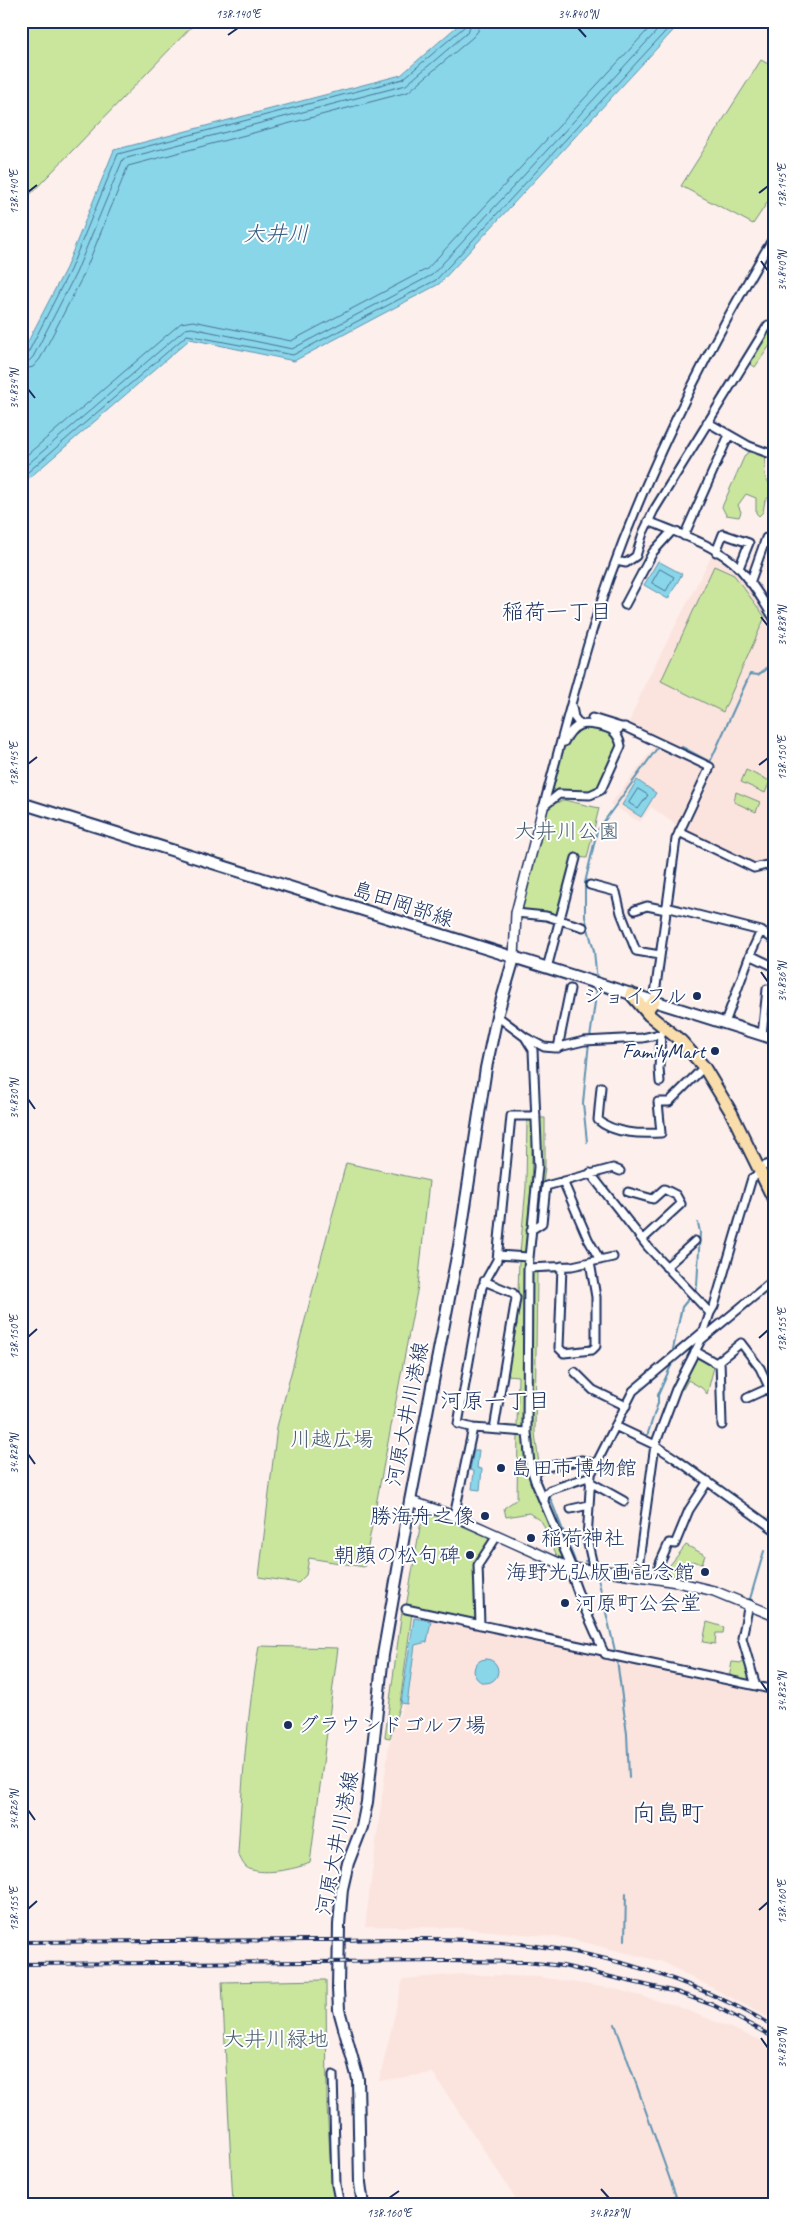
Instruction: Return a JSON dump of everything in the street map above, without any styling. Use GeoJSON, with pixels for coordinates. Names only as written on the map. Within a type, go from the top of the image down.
{"type":"FeatureCollection","features":[{"type":"Feature","properties":{"kind":"main road","name":"島田岡部線"},"geometry":{"type":"LineString","coordinates":[[21,803],[775,1039]]}},
{"type":"Feature","properties":{"kind":"main road","name":"河原大井川港線"},"geometry":{"type":"LineString","coordinates":[[363,2205],[360,2183],[358,2079],[339,2010],[339,1925],[346,1872],[362,1827],[367,1802],[383,1655],[410,1501],[459,1246],[486,1068],[509,957]]}},
{"type":"Feature","properties":{"kind":"main road"},"geometry":{"type":"LineString","coordinates":[[631,994],[664,1031],[681,1041],[704,1067],[731,1112],[775,1202]]}},
{"type":"Feature","properties":{"kind":"main road"},"geometry":{"type":"LineString","coordinates":[[649,1015],[648,1009],[654,1001]]}},
{"type":"Feature","properties":{"kind":"street"},"geometry":{"type":"LineString","coordinates":[[509,957],[516,913],[542,808],[572,701],[616,561],[647,485],[685,403],[713,346],[775,235]]}},
{"type":"Feature","properties":{"kind":"street"},"geometry":{"type":"LineString","coordinates":[[616,561],[626,563],[636,556],[648,521],[768,325]]}},
{"type":"Feature","properties":{"kind":"street"},"geometry":{"type":"LineString","coordinates":[[708,422],[749,446],[768,454],[775,450]]}},
{"type":"Feature","properties":{"kind":"street"},"geometry":{"type":"LineString","coordinates":[[684,536],[729,434]]}},
{"type":"Feature","properties":{"kind":"street"},"geometry":{"type":"LineString","coordinates":[[648,521],[716,552],[739,568],[774,617]]}},
{"type":"Feature","properties":{"kind":"street"},"geometry":{"type":"LineString","coordinates":[[625,605],[653,552],[672,531]]}},
{"type":"Feature","properties":{"kind":"street"},"geometry":{"type":"LineString","coordinates":[[716,552],[723,534],[749,543],[739,568]]}},
{"type":"Feature","properties":{"kind":"street"},"geometry":{"type":"LineString","coordinates":[[750,582],[766,538]]}},
{"type":"Feature","properties":{"kind":"street"},"geometry":{"type":"LineString","coordinates":[[775,580],[771,582],[775,603]]}},
{"type":"Feature","properties":{"kind":"street"},"geometry":{"type":"LineString","coordinates":[[572,701],[572,712],[580,725]]}},
{"type":"Feature","properties":{"kind":"street"},"geometry":{"type":"LineString","coordinates":[[592,718],[621,727],[710,767],[676,839],[654,1001]]}},
{"type":"Feature","properties":{"kind":"street"},"geometry":{"type":"LineString","coordinates":[[542,808],[550,799],[559,794],[590,796],[601,790],[620,752],[619,739],[615,732],[609,728],[580,725],[568,735],[552,776]]}},
{"type":"Feature","properties":{"kind":"street"},"geometry":{"type":"LineString","coordinates":[[615,732],[621,727]]}},
{"type":"Feature","properties":{"kind":"street"},"geometry":{"type":"LineString","coordinates":[[679,832],[754,868],[775,863]]}},
{"type":"Feature","properties":{"kind":"street"},"geometry":{"type":"LineString","coordinates":[[547,968],[576,858]]}},
{"type":"Feature","properties":{"kind":"street"},"geometry":{"type":"LineString","coordinates":[[590,885],[616,892],[621,913],[636,951],[660,955]]}},
{"type":"Feature","properties":{"kind":"street"},"geometry":{"type":"LineString","coordinates":[[635,910],[647,906],[666,908],[761,930],[775,940]]}},
{"type":"Feature","properties":{"kind":"street"},"geometry":{"type":"LineString","coordinates":[[516,913],[546,916],[583,927]]}},
{"type":"Feature","properties":{"kind":"street"},"geometry":{"type":"LineString","coordinates":[[725,1023],[761,930]]}},
{"type":"Feature","properties":{"kind":"street"},"geometry":{"type":"LineString","coordinates":[[750,955],[775,967]]}},
{"type":"Feature","properties":{"kind":"street"},"geometry":{"type":"LineString","coordinates":[[558,1048],[570,989]]}},
{"type":"Feature","properties":{"kind":"street"},"geometry":{"type":"LineString","coordinates":[[762,1035],[766,989]]}},
{"type":"Feature","properties":{"kind":"street"},"geometry":{"type":"LineString","coordinates":[[497,1016],[526,1037],[544,1047],[558,1048],[594,1040],[642,1038],[664,1031],[659,1068],[660,1082]]}},
{"type":"Feature","properties":{"kind":"street"},"geometry":{"type":"LineString","coordinates":[[526,1037],[533,1050],[532,1079],[538,1167],[528,1256],[527,1432],[530,1465],[571,1568],[574,1584],[605,1654],[775,1690]]}},
{"type":"Feature","properties":{"kind":"street"},"geometry":{"type":"LineString","coordinates":[[602,1087],[598,1120],[606,1126],[643,1134],[661,1133],[658,1102],[669,1102],[704,1067]]}},
{"type":"Feature","properties":{"kind":"street"},"geometry":{"type":"LineString","coordinates":[[527,1432],[473,1428],[458,1424],[482,1287],[498,1255],[511,1116],[536,1116]]}},
{"type":"Feature","properties":{"kind":"street"},"geometry":{"type":"LineString","coordinates":[[637,1575],[655,1445],[676,1389],[703,1335],[714,1306],[752,1178],[760,1170],[775,1162]]}},
{"type":"Feature","properties":{"kind":"street"},"geometry":{"type":"LineString","coordinates":[[531,1230],[542,1223],[546,1186],[613,1168],[620,1171]]}},
{"type":"Feature","properties":{"kind":"street"},"geometry":{"type":"LineString","coordinates":[[590,1173],[666,1267],[710,1313]]}},
{"type":"Feature","properties":{"kind":"street"},"geometry":{"type":"LineString","coordinates":[[563,1181],[588,1239],[600,1260]]}},
{"type":"Feature","properties":{"kind":"street"},"geometry":{"type":"LineString","coordinates":[[628,1192],[652,1199],[664,1189],[676,1195],[681,1204],[643,1239]]}},
{"type":"Feature","properties":{"kind":"street"},"geometry":{"type":"LineString","coordinates":[[666,1267],[695,1241]]}},
{"type":"Feature","properties":{"kind":"street"},"geometry":{"type":"LineString","coordinates":[[498,1255],[528,1256]]}},
{"type":"Feature","properties":{"kind":"street"},"geometry":{"type":"LineString","coordinates":[[528,1268],[562,1266],[613,1257]]}},
{"type":"Feature","properties":{"kind":"street"},"geometry":{"type":"LineString","coordinates":[[562,1266],[559,1348],[564,1353],[592,1350],[596,1346],[596,1297],[590,1262]]}},
{"type":"Feature","properties":{"kind":"street"},"geometry":{"type":"LineString","coordinates":[[594,1570],[587,1539],[591,1479],[596,1464],[633,1391],[775,1280]]}},
{"type":"Feature","properties":{"kind":"street"},"geometry":{"type":"LineString","coordinates":[[484,1281],[513,1293],[516,1298],[494,1429]]}},
{"type":"Feature","properties":{"kind":"street"},"geometry":{"type":"LineString","coordinates":[[695,1352],[716,1363],[741,1343],[760,1368],[775,1400]]}},
{"type":"Feature","properties":{"kind":"street"},"geometry":{"type":"LineString","coordinates":[[720,1360],[722,1425]]}},
{"type":"Feature","properties":{"kind":"street"},"geometry":{"type":"LineString","coordinates":[[575,1372],[593,1390],[626,1406]]}},
{"type":"Feature","properties":{"kind":"street"},"geometry":{"type":"LineString","coordinates":[[747,1398],[769,1388]]}},
{"type":"Feature","properties":{"kind":"street"},"geometry":{"type":"LineString","coordinates":[[615,1426],[655,1445],[775,1530]]}},
{"type":"Feature","properties":{"kind":"street"},"geometry":{"type":"LineString","coordinates":[[454,1516],[473,1428]]}},
{"type":"Feature","properties":{"kind":"street"},"geometry":{"type":"LineString","coordinates":[[535,1481],[536,1473],[541,1468],[582,1460],[596,1464]]}},
{"type":"Feature","properties":{"kind":"street"},"geometry":{"type":"LineString","coordinates":[[544,1501],[545,1495],[550,1490],[591,1479],[624,1501]]}},
{"type":"Feature","properties":{"kind":"street"},"geometry":{"type":"LineString","coordinates":[[656,1578],[668,1543],[676,1544],[689,1510],[708,1481]]}},
{"type":"Feature","properties":{"kind":"street"},"geometry":{"type":"LineString","coordinates":[[410,1501],[454,1516],[571,1568],[656,1578],[714,1591],[775,1616]]}},
{"type":"Feature","properties":{"kind":"street"},"geometry":{"type":"LineString","coordinates":[[571,1509],[589,1505]]}},
{"type":"Feature","properties":{"kind":"street"},"geometry":{"type":"LineString","coordinates":[[480,1625],[478,1565],[497,1536]]}},
{"type":"Feature","properties":{"kind":"street"},"geometry":{"type":"LineString","coordinates":[[749,1604],[742,1638],[756,1686]]}},
{"type":"Feature","properties":{"kind":"street"},"geometry":{"type":"LineString","coordinates":[[406,1609],[603,1650]]}},
{"type":"Feature","properties":{"kind":"street"},"geometry":{"type":"LineString","coordinates":[[333,2075],[336,2185],[340,2205]]}},
{"type":"Feature","properties":{"kind":"shaded area"},"geometry":{"type":"Polygon","coordinates":[[[712,555],[738,572],[775,628],[775,712],[770,717],[775,721],[775,855],[773,860],[753,863],[687,833],[651,807],[640,822],[610,804],[662,738],[629,722],[645,684],[712,555]]]}},
{"type":"Feature","properties":{"kind":"shaded area"},"geometry":{"type":"Polygon","coordinates":[[[415,1614],[775,1695],[775,2021],[663,1962],[566,1938],[459,1928],[365,1926],[389,1744],[402,1708],[415,1614]]]}},
{"type":"Feature","properties":{"kind":"shaded area"},"geometry":{"type":"Polygon","coordinates":[[[462,1974],[540,1977],[615,1989],[674,2005],[775,2046],[775,2205],[520,2205],[433,2073],[379,2081],[403,1979],[462,1974]]]}},
{"type":"Feature","properties":{"kind":"green space"},"geometry":{"type":"Polygon","coordinates":[[[21,21],[197,21],[21,204],[21,21]]]}},
{"type":"Feature","properties":{"kind":"green space"},"geometry":{"type":"Polygon","coordinates":[[[761,60],[775,68],[775,191],[753,224],[681,186],[761,60]]]}},
{"type":"Feature","properties":{"kind":"green space"},"geometry":{"type":"Polygon","coordinates":[[[775,292],[775,338],[755,367],[748,362],[769,327],[771,319],[770,297],[775,292]]]}},
{"type":"Feature","properties":{"kind":"green space"},"geometry":{"type":"Polygon","coordinates":[[[749,452],[766,455],[765,474],[768,481],[775,488],[775,498],[771,496],[765,500],[763,512],[759,516],[756,513],[756,498],[746,494],[738,505],[741,512],[739,517],[726,515],[722,507],[745,455],[749,452]]]}},
{"type":"Feature","properties":{"kind":"green space"},"geometry":{"type":"Polygon","coordinates":[[[714,566],[734,575],[765,617],[723,712],[661,681],[714,566]]]}},
{"type":"Feature","properties":{"kind":"green space"},"geometry":{"type":"Polygon","coordinates":[[[582,727],[606,730],[613,734],[617,742],[617,750],[600,788],[592,792],[558,789],[549,795],[564,748],[575,732],[582,727]]]}},
{"type":"Feature","properties":{"kind":"green space"},"geometry":{"type":"Polygon","coordinates":[[[746,770],[770,781],[765,793],[741,782],[746,770]]]}},
{"type":"Feature","properties":{"kind":"green space"},"geometry":{"type":"Polygon","coordinates":[[[736,792],[760,802],[756,812],[734,802],[736,792]]]}},
{"type":"Feature","properties":{"kind":"green space","name":"大井川公園"},"geometry":{"type":"Polygon","coordinates":[[[564,800],[599,808],[587,858],[575,857],[558,918],[519,911],[541,825],[549,806],[564,800]]]}},
{"type":"Feature","properties":{"kind":"green space"},"geometry":{"type":"Polygon","coordinates":[[[540,1118],[545,1118],[545,1167],[539,1219],[534,1222],[540,1168],[540,1118]]]}},
{"type":"Feature","properties":{"kind":"green space"},"geometry":{"type":"Polygon","coordinates":[[[527,1121],[533,1121],[531,1187],[525,1253],[520,1253],[526,1187],[527,1121]]]}},
{"type":"Feature","properties":{"kind":"green space","name":"川越広場"},"geometry":{"type":"Polygon","coordinates":[[[346,1163],[429,1181],[418,1286],[364,1567],[309,1558],[306,1575],[298,1583],[259,1577],[277,1427],[346,1163]]]}},
{"type":"Feature","properties":{"kind":"green space"},"geometry":{"type":"Polygon","coordinates":[[[519,1260],[524,1260],[523,1428],[517,1428],[518,1376],[507,1375],[515,1326],[517,1326],[519,1260]]]}},
{"type":"Feature","properties":{"kind":"green space"},"geometry":{"type":"Polygon","coordinates":[[[531,1272],[537,1272],[535,1433],[539,1464],[533,1468],[529,1432],[531,1272]]]}},
{"type":"Feature","properties":{"kind":"green space"},"geometry":{"type":"Polygon","coordinates":[[[695,1357],[714,1367],[707,1394],[702,1388],[688,1380],[683,1389],[679,1388],[695,1357]]]}},
{"type":"Feature","properties":{"kind":"green space"},"geometry":{"type":"Polygon","coordinates":[[[518,1434],[523,1435],[525,1465],[564,1558],[558,1558],[542,1522],[529,1513],[506,1517],[504,1508],[517,1499],[518,1434]]]}},
{"type":"Feature","properties":{"kind":"green space"},"geometry":{"type":"Polygon","coordinates":[[[439,1514],[492,1538],[475,1564],[476,1621],[406,1607],[420,1527],[425,1518],[439,1514]]]}},
{"type":"Feature","properties":{"kind":"green space"},"geometry":{"type":"Polygon","coordinates":[[[686,1545],[705,1555],[702,1564],[692,1561],[690,1563],[684,1562],[682,1566],[686,1568],[685,1573],[691,1575],[689,1581],[668,1576],[670,1565],[686,1545]]]}},
{"type":"Feature","properties":{"kind":"green space"},"geometry":{"type":"Polygon","coordinates":[[[402,1611],[412,1613],[400,1704],[390,1738],[385,1737],[402,1611]]]}},
{"type":"Feature","properties":{"kind":"green space"},"geometry":{"type":"Polygon","coordinates":[[[707,1622],[724,1627],[723,1633],[716,1633],[715,1644],[703,1642],[707,1622]]]}},
{"type":"Feature","properties":{"kind":"green space","name":"グラウンドゴルフ場"},"geometry":{"type":"Polygon","coordinates":[[[259,1646],[338,1648],[310,1863],[287,1870],[268,1872],[252,1870],[246,1867],[238,1853],[251,1698],[259,1646]]]}},
{"type":"Feature","properties":{"kind":"green space"},"geometry":{"type":"Polygon","coordinates":[[[745,1661],[752,1683],[729,1678],[732,1662],[742,1663],[745,1661]]]}},
{"type":"Feature","properties":{"kind":"green space","name":"大井川緑地"},"geometry":{"type":"Polygon","coordinates":[[[326,1980],[327,2107],[332,2187],[335,2205],[233,2205],[222,1982],[326,1980]]]}},
{"type":"Feature","properties":{"kind":"water","name":"大井川"},"geometry":{"type":"Polygon","coordinates":[[[463,21],[682,21],[439,284],[294,361],[190,339],[21,485],[21,355],[66,268],[114,150],[401,75],[463,21]]]}},
{"type":"Feature","properties":{"kind":"water"},"geometry":{"type":"Polygon","coordinates":[[[658,561],[682,574],[668,599],[644,585],[658,561]]]}},
{"type":"Feature","properties":{"kind":"water"},"geometry":{"type":"Polygon","coordinates":[[[637,780],[656,793],[641,817],[622,805],[637,780]]]}},
{"type":"Feature","properties":{"kind":"water"},"geometry":{"type":"Polygon","coordinates":[[[474,1450],[479,1450],[477,1468],[482,1469],[480,1490],[472,1489],[474,1471],[470,1470],[474,1450]]]}},
{"type":"Feature","properties":{"kind":"water"},"geometry":{"type":"Polygon","coordinates":[[[414,1618],[431,1621],[427,1642],[415,1645],[407,1704],[401,1703],[414,1618]]]}},
{"type":"Feature","properties":{"kind":"water"},"geometry":{"type":"Polygon","coordinates":[[[486,1659],[495,1662],[498,1671],[495,1680],[486,1683],[477,1680],[474,1671],[477,1662],[486,1659]]]}},
{"type":"Feature","properties":{"kind":"waterway"},"geometry":{"type":"LineString","coordinates":[[681,750],[682,747],[710,762],[750,674],[758,675],[775,662]]}},
{"type":"Feature","properties":{"kind":"waterway"},"geometry":{"type":"LineString","coordinates":[[597,981],[594,951],[585,917],[585,883],[597,831],[658,747],[677,756],[678,754]]}},
{"type":"Feature","properties":{"kind":"waterway"},"geometry":{"type":"LineString","coordinates":[[590,1038],[597,988]]}},
{"type":"Feature","properties":{"kind":"waterway"},"geometry":{"type":"LineString","coordinates":[[587,1142],[583,1103],[589,1042]]}},
{"type":"Feature","properties":{"kind":"waterway"},"geometry":{"type":"LineString","coordinates":[[694,1292],[697,1286],[700,1232],[698,1223]]}},
{"type":"Feature","properties":{"kind":"waterway"},"geometry":{"type":"LineString","coordinates":[[672,1354],[682,1307],[691,1296]]}},
{"type":"Feature","properties":{"kind":"waterway"},"geometry":{"type":"LineString","coordinates":[[646,1439],[658,1403],[658,1395],[674,1359]]}},
{"type":"Feature","properties":{"kind":"waterway"},"geometry":{"type":"LineString","coordinates":[[644,1444],[653,1448]]}},
{"type":"Feature","properties":{"kind":"waterway"},"geometry":{"type":"LineString","coordinates":[[657,1451],[705,1484]]}},
{"type":"Feature","properties":{"kind":"waterway"},"geometry":{"type":"LineString","coordinates":[[592,1506],[594,1488]]}},
{"type":"Feature","properties":{"kind":"waterway"},"geometry":{"type":"LineString","coordinates":[[549,1495],[575,1561]]}},
{"type":"Feature","properties":{"kind":"waterway"},"geometry":{"type":"LineString","coordinates":[[750,1599],[764,1551]]}},
{"type":"Feature","properties":{"kind":"waterway"},"geometry":{"type":"LineString","coordinates":[[597,1574],[616,1655]]}},
{"type":"Feature","properties":{"kind":"waterway"},"geometry":{"type":"LineString","coordinates":[[617,1660],[627,1734],[629,1777]]}},
{"type":"Feature","properties":{"kind":"waterway"},"geometry":{"type":"LineString","coordinates":[[625,1940],[626,1893]]}},
{"type":"Feature","properties":{"kind":"waterway"},"geometry":{"type":"LineString","coordinates":[[615,2024],[679,2205]]}},
{"type":"Feature","properties":{"kind":"railway"},"geometry":{"type":"LineString","coordinates":[[21,1942],[420,1939],[523,1944],[598,1957],[635,1967],[706,1992],[775,2027]]}},
{"type":"Feature","properties":{"kind":"railway"},"geometry":{"type":"LineString","coordinates":[[21,1964],[526,1962],[563,1966],[676,1992],[713,2005],[775,2038]]}},
{"type":"Feature","properties":{"kind":"place","name":"ジョイフル"},"geometry":{"type":"Point","coordinates":[697,996]}},
{"type":"Feature","properties":{"kind":"place","name":"FamilyMart"},"geometry":{"type":"Point","coordinates":[715,1051]}},
{"type":"Feature","properties":{"kind":"place","name":"島田市博物館"},"geometry":{"type":"Point","coordinates":[501,1468]}},
{"type":"Feature","properties":{"kind":"place","name":"勝海舟之像"},"geometry":{"type":"Point","coordinates":[485,1516]}},
{"type":"Feature","properties":{"kind":"place","name":"稲荷神社"},"geometry":{"type":"Point","coordinates":[531,1538]}},
{"type":"Feature","properties":{"kind":"place","name":"朝顔の松句碑"},"geometry":{"type":"Point","coordinates":[470,1555]}},
{"type":"Feature","properties":{"kind":"place","name":"海野光弘版画記念館"},"geometry":{"type":"Point","coordinates":[705,1572]}},
{"type":"Feature","properties":{"kind":"place","name":"河原町公会堂"},"geometry":{"type":"Point","coordinates":[565,1603]}},
{"type":"Feature","properties":{"kind":"place","name":"グラウンドゴルフ場"},"geometry":{"type":"Point","coordinates":[288,1725]}},
{"type":"Feature","properties":{"kind":"district","name":"稲荷一丁目"},"geometry":{"type":"Point","coordinates":[557,611]}},
{"type":"Feature","properties":{"kind":"district","name":"河原一丁目"},"geometry":{"type":"Point","coordinates":[495,1400]}},
{"type":"Feature","properties":{"kind":"district","name":"向島町"},"geometry":{"type":"Point","coordinates":[668,1813]}}]}
